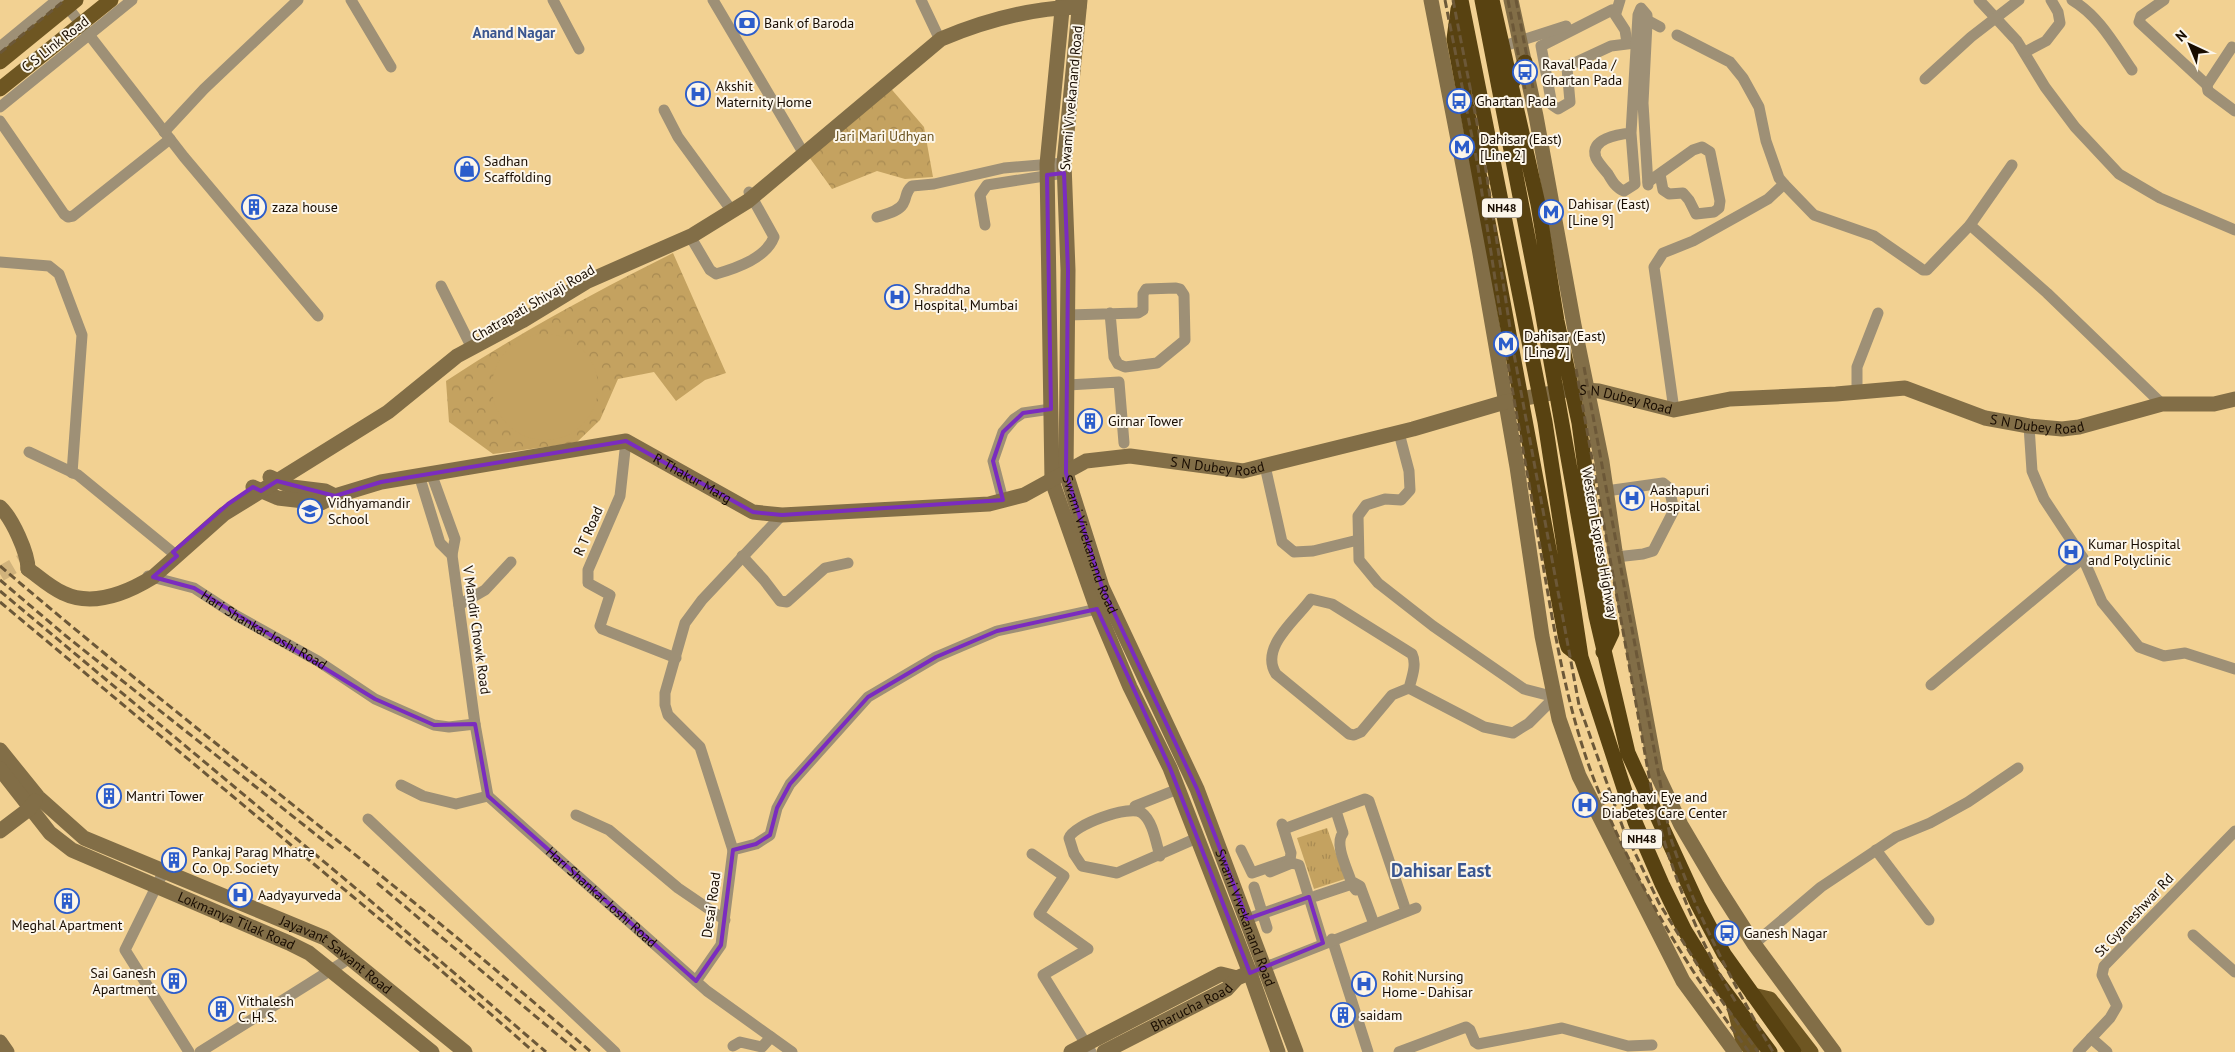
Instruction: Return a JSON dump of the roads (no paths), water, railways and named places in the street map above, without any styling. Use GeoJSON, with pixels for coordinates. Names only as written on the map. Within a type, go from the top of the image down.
{"type":"FeatureCollection","features":[{"type":"Feature","properties":{"kind":"highway","name":"NH48"},"geometry":{"type":"LineString","coordinates":[[1460,0],[1545,422],[1581,656],[1635,822],[1662,884],[1685,931],[1734,1007],[1770,1052]]}},
{"type":"Feature","properties":{"kind":"highway"},"geometry":{"type":"LineString","coordinates":[[1460,0],[1454,39],[1568,647],[1581,656]]}},
{"type":"Feature","properties":{"kind":"highway"},"geometry":{"type":"LineString","coordinates":[[1482,0],[1504,46]]}},
{"type":"Feature","properties":{"kind":"highway","name":"Western Express Highway"},"geometry":{"type":"LineString","coordinates":[[1482,0],[1553,372],[1603,652],[1628,754],[1698,905],[1724,954],[1794,1052]]}},
{"type":"Feature","properties":{"kind":"highway"},"geometry":{"type":"LineString","coordinates":[[1492,0],[1504,46],[1538,204],[1557,321],[1580,390],[1612,633],[1603,652]]}},
{"type":"Feature","properties":{"kind":"highway"},"geometry":{"type":"LineString","coordinates":[[1512,83],[1525,62]]}},
{"type":"Feature","properties":{"kind":"main road","name":"C S Link Road"},"geometry":{"type":"LineString","coordinates":[[0,62],[76,0]]}},
{"type":"Feature","properties":{"kind":"main road","name":"C S Link Road"},"geometry":{"type":"LineString","coordinates":[[0,89],[111,0]]}},
{"type":"Feature","properties":{"kind":"main road"},"geometry":{"type":"LineString","coordinates":[[1753,995],[1770,999],[1811,1052]]}},
{"type":"Feature","properties":{"kind":"main road"},"geometry":{"type":"LineString","coordinates":[[1734,1007],[1742,1037],[1752,1052]]}},
{"type":"Feature","properties":{"kind":"street"},"geometry":{"type":"LineString","coordinates":[[0,46],[57,0]]}},
{"type":"Feature","properties":{"kind":"street"},"geometry":{"type":"LineString","coordinates":[[62,0],[167,136],[318,316]]}},
{"type":"Feature","properties":{"kind":"street"},"geometry":{"type":"LineString","coordinates":[[0,107],[132,0]]}},
{"type":"Feature","properties":{"kind":"street"},"geometry":{"type":"LineString","coordinates":[[0,121],[64,214],[68,217],[73,216],[167,136],[204,89],[298,0]]}},
{"type":"Feature","properties":{"kind":"street"},"geometry":{"type":"LineString","coordinates":[[351,0],[391,67]]}},
{"type":"Feature","properties":{"kind":"street"},"geometry":{"type":"LineString","coordinates":[[553,0],[579,49]]}},
{"type":"Feature","properties":{"kind":"street"},"geometry":{"type":"LineString","coordinates":[[713,0],[802,151]]}},
{"type":"Feature","properties":{"kind":"street"},"geometry":{"type":"LineString","coordinates":[[921,0],[938,36]]}},
{"type":"Feature","properties":{"kind":"street"},"geometry":{"type":"LineString","coordinates":[[1430,0],[1479,248],[1542,636],[1559,719],[1578,776],[1683,981],[1735,1052]]}},
{"type":"Feature","properties":{"kind":"street"},"geometry":{"type":"LineString","coordinates":[[1511,0],[1525,62],[1580,390],[1606,491],[1616,556],[1656,772],[1681,825],[1754,944],[1834,1052]]}},
{"type":"Feature","properties":{"kind":"street"},"geometry":{"type":"LineString","coordinates":[[1540,41],[1616,0]]}},
{"type":"Feature","properties":{"kind":"street"},"geometry":{"type":"LineString","coordinates":[[1616,13],[1620,0]]}},
{"type":"Feature","properties":{"kind":"street"},"geometry":{"type":"LineString","coordinates":[[1925,79],[1971,37],[2019,0]]}},
{"type":"Feature","properties":{"kind":"street"},"geometry":{"type":"LineString","coordinates":[[2025,52],[2046,41],[2060,23],[2058,12],[2051,0]]}},
{"type":"Feature","properties":{"kind":"street"},"geometry":{"type":"LineString","coordinates":[[2072,0],[2088,10],[2099,22],[2132,70]]}},
{"type":"Feature","properties":{"kind":"street"},"geometry":{"type":"LineString","coordinates":[[2164,0],[2141,16],[2139,22],[2207,85],[2208,91],[2235,111]]}},
{"type":"Feature","properties":{"kind":"street"},"geometry":{"type":"LineString","coordinates":[[0,507],[4,511],[25,564],[70,590],[79,592],[107,591],[149,576],[257,489],[388,412],[470,344],[606,271],[690,236],[751,194],[938,36],[1058,2],[1080,4]]}},
{"type":"Feature","properties":{"kind":"street","name":"Swami Vivekanand Road"},"geometry":{"type":"LineString","coordinates":[[1058,2],[1047,169],[1052,481],[1097,609],[1130,687],[1178,789],[1198,840],[1243,976],[1278,1052]]}},
{"type":"Feature","properties":{"kind":"street"},"geometry":{"type":"LineString","coordinates":[[1982,3],[2025,52],[2044,87],[2075,126],[2119,174],[2160,198],[2235,230]]}},
{"type":"Feature","properties":{"kind":"street","name":"Swami Vivekanand Road"},"geometry":{"type":"LineString","coordinates":[[1080,4],[1064,168],[1068,298],[1066,473],[1102,587],[1197,789],[1266,966],[1296,1052]]}},
{"type":"Feature","properties":{"kind":"street"},"geometry":{"type":"LineString","coordinates":[[1640,4],[1647,20],[1660,26]]}},
{"type":"Feature","properties":{"kind":"street"},"geometry":{"type":"LineString","coordinates":[[1640,4],[1637,42],[1638,89],[1648,181]]}},
{"type":"Feature","properties":{"kind":"street"},"geometry":{"type":"LineString","coordinates":[[1504,46],[1520,41],[1540,41],[1607,10],[1612,10],[1616,13],[1625,30],[1637,42]]}},
{"type":"Feature","properties":{"kind":"street"},"geometry":{"type":"LineString","coordinates":[[1637,42],[1647,20]]}},
{"type":"Feature","properties":{"kind":"street"},"geometry":{"type":"LineString","coordinates":[[1677,35],[1730,62],[1743,78],[1759,107],[1766,141],[1779,178],[1814,215],[1874,236],[1923,270],[1930,269],[1970,224],[2012,165]]}},
{"type":"Feature","properties":{"kind":"street"},"geometry":{"type":"LineString","coordinates":[[1540,41],[1552,106],[1558,109],[1570,102],[1567,68],[1570,65],[1599,50],[1637,42]]}},
{"type":"Feature","properties":{"kind":"street"},"geometry":{"type":"LineString","coordinates":[[2207,85],[2232,47]]}},
{"type":"Feature","properties":{"kind":"street"},"geometry":{"type":"LineString","coordinates":[[1631,133],[1603,140],[1597,146],[1595,154],[1620,189],[1624,191],[1634,184],[1631,133],[1638,89]]}},
{"type":"Feature","properties":{"kind":"street"},"geometry":{"type":"LineString","coordinates":[[664,110],[678,137],[730,208]]}},
{"type":"Feature","properties":{"kind":"street"},"geometry":{"type":"LineString","coordinates":[[1634,178],[1648,181],[1693,150],[1699,147],[1706,149],[1710,152],[1720,208],[1714,212],[1696,214],[1683,193],[1669,194],[1663,190],[1660,174]]}},
{"type":"Feature","properties":{"kind":"street"},"geometry":{"type":"LineString","coordinates":[[877,217],[896,210],[903,204],[906,192],[912,186],[934,184],[1004,168],[1064,168]]}},
{"type":"Feature","properties":{"kind":"street"},"geometry":{"type":"LineString","coordinates":[[985,225],[980,195],[983,188],[1047,169]]}},
{"type":"Feature","properties":{"kind":"street"},"geometry":{"type":"LineString","coordinates":[[1674,410],[1654,267],[1663,253],[1693,241],[1768,199],[1784,184]]}},
{"type":"Feature","properties":{"kind":"street"},"geometry":{"type":"LineString","coordinates":[[690,236],[710,270],[716,274],[758,256],[771,244],[774,237],[751,194]]}},
{"type":"Feature","properties":{"kind":"street","name":"Chatrapati Shivaji Road"},"geometry":{"type":"LineString","coordinates":[[470,344],[599,265],[688,228],[730,208]]}},
{"type":"Feature","properties":{"kind":"street"},"geometry":{"type":"LineString","coordinates":[[1970,224],[2047,293],[2162,404]]}},
{"type":"Feature","properties":{"kind":"street"},"geometry":{"type":"LineString","coordinates":[[0,262],[49,266],[59,274],[82,335],[72,473]]}},
{"type":"Feature","properties":{"kind":"street"},"geometry":{"type":"LineString","coordinates":[[441,286],[470,344]]}},
{"type":"Feature","properties":{"kind":"street"},"geometry":{"type":"LineString","coordinates":[[1068,316],[1110,313],[1141,312],[1143,294],[1150,287],[1180,289],[1184,295],[1185,340],[1156,363],[1124,367],[1118,364],[1114,357],[1110,313]]}},
{"type":"Feature","properties":{"kind":"street"},"geometry":{"type":"LineString","coordinates":[[1049,297],[1068,298]]}},
{"type":"Feature","properties":{"kind":"street"},"geometry":{"type":"LineString","coordinates":[[1858,392],[1857,367],[1878,313]]}},
{"type":"Feature","properties":{"kind":"street"},"geometry":{"type":"LineString","coordinates":[[1068,385],[1120,382],[1124,443]]}},
{"type":"Feature","properties":{"kind":"street","name":"S N Dubey Road"},"geometry":{"type":"LineString","coordinates":[[1052,481],[1086,461],[1130,456],[1243,471],[1399,433],[1505,402],[1580,390],[1599,391],[1674,410],[1730,399],[1905,388],[1985,418],[2029,426],[2062,429],[2079,427],[2096,420],[2162,404],[2214,404],[2235,399]]}},
{"type":"Feature","properties":{"kind":"street"},"geometry":{"type":"LineString","coordinates":[[1003,500],[993,461],[1002,432],[1022,413],[1051,409]]}},
{"type":"Feature","properties":{"kind":"street"},"geometry":{"type":"LineString","coordinates":[[2029,426],[2032,471],[2044,499],[2083,558],[2102,602],[2139,647],[2164,656],[2186,653],[2235,669]]}},
{"type":"Feature","properties":{"kind":"street"},"geometry":{"type":"LineString","coordinates":[[1399,433],[1409,471],[1410,490],[1401,500],[1385,499],[1366,505],[1358,516],[1359,560],[1378,584],[1433,626],[1524,689],[1554,696]]}},
{"type":"Feature","properties":{"kind":"street"},"geometry":{"type":"LineString","coordinates":[[257,489],[283,499],[321,503],[335,496],[381,482],[626,440]]}},
{"type":"Feature","properties":{"kind":"street","name":"R Thakur Marg"},"geometry":{"type":"LineString","coordinates":[[626,440],[753,512],[782,515],[989,504],[1024,495],[1052,481]]}},
{"type":"Feature","properties":{"kind":"street","name":"R T Road"},"geometry":{"type":"LineString","coordinates":[[626,440],[620,496],[586,577],[588,583],[610,595],[600,626],[602,629],[676,658]]}},
{"type":"Feature","properties":{"kind":"street"},"geometry":{"type":"LineString","coordinates":[[29,452],[72,473],[175,554]]}},
{"type":"Feature","properties":{"kind":"street"},"geometry":{"type":"LineString","coordinates":[[1265,466],[1282,542],[1294,552],[1313,551],[1358,540]]}},
{"type":"Feature","properties":{"kind":"street","name":"V Mandir Chowk Road"},"geometry":{"type":"LineString","coordinates":[[425,474],[456,538],[452,555],[475,724],[488,796]]}},
{"type":"Feature","properties":{"kind":"street"},"geometry":{"type":"LineString","coordinates":[[273,478],[292,487],[325,491],[335,496]]}},
{"type":"Feature","properties":{"kind":"street"},"geometry":{"type":"LineString","coordinates":[[1606,491],[1663,483],[1669,488],[1674,510],[1653,551],[1644,554],[1616,556]]}},
{"type":"Feature","properties":{"kind":"street"},"geometry":{"type":"LineString","coordinates":[[782,515],[702,600],[685,623],[666,693],[665,705],[668,715],[700,747],[733,850],[756,844],[770,834],[777,808],[790,784],[868,697],[936,657],[997,630],[1097,609]]}},
{"type":"Feature","properties":{"kind":"street"},"geometry":{"type":"LineString","coordinates":[[742,556],[780,601],[787,602],[825,568],[848,563]]}},
{"type":"Feature","properties":{"kind":"street"},"geometry":{"type":"LineString","coordinates":[[1931,685],[2083,558]]}},
{"type":"Feature","properties":{"kind":"street"},"geometry":{"type":"LineString","coordinates":[[459,605],[485,590],[511,562]]}},
{"type":"Feature","properties":{"kind":"street","name":"Hari Shankar Joshi Road"},"geometry":{"type":"LineString","coordinates":[[149,576],[194,588],[237,616],[318,661],[375,699],[434,725],[448,727],[475,724]]}},
{"type":"Feature","properties":{"kind":"street"},"geometry":{"type":"LineString","coordinates":[[1409,688],[1415,659],[1412,654],[1332,604],[1311,599],[1278,638],[1272,659],[1272,668],[1276,674],[1349,734],[1354,735],[1361,732],[1392,694],[1409,688],[1484,727],[1513,733],[1529,723],[1554,696]]}},
{"type":"Feature","properties":{"kind":"street"},"geometry":{"type":"LineString","coordinates":[[0,750],[33,803]]}},
{"type":"Feature","properties":{"kind":"street"},"geometry":{"type":"LineString","coordinates":[[1754,944],[1821,887],[1876,850],[1896,837],[1930,823],[1968,802],[2018,768]]}},
{"type":"Feature","properties":{"kind":"street"},"geometry":{"type":"LineString","coordinates":[[0,769],[33,803]]}},
{"type":"Feature","properties":{"kind":"street"},"geometry":{"type":"LineString","coordinates":[[401,785],[423,796],[456,804],[488,796]]}},
{"type":"Feature","properties":{"kind":"street"},"geometry":{"type":"LineString","coordinates":[[1135,806],[1178,789]]}},
{"type":"Feature","properties":{"kind":"street","name":"Hari Shankar Joshi Road"},"geometry":{"type":"LineString","coordinates":[[488,796],[696,981],[787,1051]]}},
{"type":"Feature","properties":{"kind":"street","name":"Bharucha Road"},"geometry":{"type":"LineString","coordinates":[[1104,1052],[1227,989],[1243,976],[1411,909],[1371,804],[1365,799],[1336,811]]}},
{"type":"Feature","properties":{"kind":"street"},"geometry":{"type":"LineString","coordinates":[[0,831],[33,803]]}},
{"type":"Feature","properties":{"kind":"street","name":"Jayavant Sawant Road"},"geometry":{"type":"LineString","coordinates":[[33,803],[84,838],[325,938],[464,1052]]}},
{"type":"Feature","properties":{"kind":"street","name":"Lokmanya Tilak Road"},"geometry":{"type":"LineString","coordinates":[[33,803],[50,834],[72,850],[290,943],[309,953],[432,1052]]}},
{"type":"Feature","properties":{"kind":"street"},"geometry":{"type":"LineString","coordinates":[[1160,856],[1146,818],[1137,811],[1130,809],[1094,822],[1073,832],[1069,838],[1078,862],[1082,866],[1094,870],[1117,872],[1160,856],[1173,850],[1177,851],[1198,840]]}},
{"type":"Feature","properties":{"kind":"street"},"geometry":{"type":"LineString","coordinates":[[1241,850],[1252,872],[1290,860],[1291,853],[1282,826],[1336,811],[1343,833],[1340,837],[1340,844],[1351,881],[1360,886],[1374,924]]}},
{"type":"Feature","properties":{"kind":"street"},"geometry":{"type":"LineString","coordinates":[[576,815],[609,830],[678,888],[725,920]]}},
{"type":"Feature","properties":{"kind":"street"},"geometry":{"type":"LineString","coordinates":[[368,819],[615,1052]]}},
{"type":"Feature","properties":{"kind":"street","name":"St Gyaneshwar Rd"},"geometry":{"type":"LineString","coordinates":[[2078,1052],[2110,1018],[2116,1006],[2102,974],[2104,966],[2235,831]]}},
{"type":"Feature","properties":{"kind":"street","name":"Desai Road"},"geometry":{"type":"LineString","coordinates":[[696,981],[721,945],[733,850]]}},
{"type":"Feature","properties":{"kind":"street"},"geometry":{"type":"LineString","coordinates":[[1876,850],[1929,920]]}},
{"type":"Feature","properties":{"kind":"street"},"geometry":{"type":"LineString","coordinates":[[1032,854],[1064,876],[1039,914],[1088,948],[1043,975],[1088,1048]]}},
{"type":"Feature","properties":{"kind":"street"},"geometry":{"type":"LineString","coordinates":[[1270,872],[1292,863],[1299,865],[1313,897],[1327,941],[1368,1052]]}},
{"type":"Feature","properties":{"kind":"street"},"geometry":{"type":"LineString","coordinates":[[164,871],[125,950],[189,1052]]}},
{"type":"Feature","properties":{"kind":"street"},"geometry":{"type":"LineString","coordinates":[[1247,919],[1352,885],[1359,896],[1364,898]]}},
{"type":"Feature","properties":{"kind":"street"},"geometry":{"type":"LineString","coordinates":[[1254,887],[1267,928]]}},
{"type":"Feature","properties":{"kind":"street"},"geometry":{"type":"LineString","coordinates":[[2193,935],[2235,972]]}},
{"type":"Feature","properties":{"kind":"street"},"geometry":{"type":"LineString","coordinates":[[200,1052],[350,958]]}},
{"type":"Feature","properties":{"kind":"street"},"geometry":{"type":"LineString","coordinates":[[1071,1052],[1088,1048],[1221,974],[1243,976]]}},
{"type":"Feature","properties":{"kind":"street"},"geometry":{"type":"LineString","coordinates":[[1399,1052],[1466,1027],[1470,1030],[1475,1042],[1478,1044],[1562,1028],[1628,1046],[1652,1045]]}},
{"type":"Feature","properties":{"kind":"street"},"geometry":{"type":"LineString","coordinates":[[733,1046],[740,1042],[763,1050],[771,1037]]}},
{"type":"Feature","properties":{"kind":"street"},"geometry":{"type":"LineString","coordinates":[[2091,1038],[2107,1052]]}},
{"type":"Feature","properties":{"kind":"street"},"geometry":{"type":"LineString","coordinates":[[0,1042],[7,1052]]}},
{"type":"Feature","properties":{"kind":"tunnel"},"geometry":{"type":"LineString","coordinates":[[0,574],[24,560]]}},
{"type":"Feature","properties":{"kind":"railway"},"geometry":{"type":"LineString","coordinates":[[0,53],[65,0]]}},
{"type":"Feature","properties":{"kind":"railway"},"geometry":{"type":"LineString","coordinates":[[1445,0],[1478,167],[1501,318]]}},
{"type":"Feature","properties":{"kind":"railway"},"geometry":{"type":"LineString","coordinates":[[1453,0],[1485,164],[1514,354],[1579,705],[1623,828],[1659,903],[1705,977],[1758,1052]]}},
{"type":"Feature","properties":{"kind":"railway"},"geometry":{"type":"LineString","coordinates":[[1508,0],[1525,89]]}},
{"type":"Feature","properties":{"kind":"railway"},"geometry":{"type":"LineString","coordinates":[[1516,0],[1533,88]]}},
{"type":"Feature","properties":{"kind":"railway"},"geometry":{"type":"LineString","coordinates":[[1506,352],[1556,638],[1575,722],[1593,777],[1608,814],[1642,885],[1703,987],[1749,1052]]}},
{"type":"Feature","properties":{"kind":"railway"},"geometry":{"type":"LineString","coordinates":[[1584,367],[1670,836],[1680,865],[1715,947],[1773,1052]]}},
{"type":"Feature","properties":{"kind":"railway"},"geometry":{"type":"LineString","coordinates":[[1576,369],[1654,804],[1669,857],[1688,907],[1723,980],[1737,1004]]}},
{"type":"Feature","properties":{"kind":"railway"},"geometry":{"type":"LineString","coordinates":[[0,566],[73,628],[445,928],[591,1052]]}},
{"type":"Feature","properties":{"kind":"railway"},"geometry":{"type":"LineString","coordinates":[[0,580],[66,636],[334,849]]}},
{"type":"Feature","properties":{"kind":"railway"},"geometry":{"type":"LineString","coordinates":[[0,591],[359,891],[546,1052]]}},
{"type":"Feature","properties":{"kind":"railway"},"geometry":{"type":"LineString","coordinates":[[0,602],[436,966],[534,1052]]}},
{"type":"Feature","properties":{"kind":"railway"},"geometry":{"type":"LineString","coordinates":[[377,883],[578,1052]]}},
{"type":"Feature","properties":{"kind":"place","name":"Bank of Baroda"},"geometry":{"type":"Point","coordinates":[747,23]}},
{"type":"Feature","properties":{"kind":"place","name":"Raval Pada / Ghartan Pada"},"geometry":{"type":"Point","coordinates":[1525,72]}},
{"type":"Feature","properties":{"kind":"place","name":"Akshit Maternity Home"},"geometry":{"type":"Point","coordinates":[698,94]}},
{"type":"Feature","properties":{"kind":"place","name":"Ghartan Pada"},"geometry":{"type":"Point","coordinates":[1459,101]}},
{"type":"Feature","properties":{"kind":"place","name":"Dahisar (East) [Line 2]"},"geometry":{"type":"Point","coordinates":[1462,147]}},
{"type":"Feature","properties":{"kind":"place","name":"Sadhan Scaffolding"},"geometry":{"type":"Point","coordinates":[467,169]}},
{"type":"Feature","properties":{"kind":"place","name":"zaza house"},"geometry":{"type":"Point","coordinates":[254,207]}},
{"type":"Feature","properties":{"kind":"place","name":"Dahisar (East) [Line 9]"},"geometry":{"type":"Point","coordinates":[1551,212]}},
{"type":"Feature","properties":{"kind":"place","name":"Shraddha Hospital, Mumbai"},"geometry":{"type":"Point","coordinates":[897,297]}},
{"type":"Feature","properties":{"kind":"place","name":"Dahisar (East) [Line 7]"},"geometry":{"type":"Point","coordinates":[1506,344]}},
{"type":"Feature","properties":{"kind":"place","name":"Girnar Tower"},"geometry":{"type":"Point","coordinates":[1090,421]}},
{"type":"Feature","properties":{"kind":"place","name":"Aashapuri Hospital"},"geometry":{"type":"Point","coordinates":[1632,498]}},
{"type":"Feature","properties":{"kind":"place","name":"Vidhyamandir School"},"geometry":{"type":"Point","coordinates":[310,511]}},
{"type":"Feature","properties":{"kind":"place","name":"Kumar Hospital and Polyclinic"},"geometry":{"type":"Point","coordinates":[2071,552]}},
{"type":"Feature","properties":{"kind":"place","name":"Mantri Tower"},"geometry":{"type":"Point","coordinates":[109,796]}},
{"type":"Feature","properties":{"kind":"place","name":"Sanghavi Eye and Diabetes Care Center"},"geometry":{"type":"Point","coordinates":[1585,805]}},
{"type":"Feature","properties":{"kind":"place","name":"Pankaj Parag Mhatre Co. Op. Society"},"geometry":{"type":"Point","coordinates":[174,860]}},
{"type":"Feature","properties":{"kind":"place","name":"Aadyayurveda"},"geometry":{"type":"Point","coordinates":[240,895]}},
{"type":"Feature","properties":{"kind":"place","name":"Meghal Apartment"},"geometry":{"type":"Point","coordinates":[67,901]}},
{"type":"Feature","properties":{"kind":"place","name":"Ganesh Nagar"},"geometry":{"type":"Point","coordinates":[1727,933]}},
{"type":"Feature","properties":{"kind":"place","name":"Sai Ganesh Apartment"},"geometry":{"type":"Point","coordinates":[174,981]}},
{"type":"Feature","properties":{"kind":"place","name":"Rohit Nursing Home - Dahisar"},"geometry":{"type":"Point","coordinates":[1364,984]}},
{"type":"Feature","properties":{"kind":"place","name":"Vithalesh C. H. S."},"geometry":{"type":"Point","coordinates":[221,1009]}},
{"type":"Feature","properties":{"kind":"place","name":"saidam"},"geometry":{"type":"Point","coordinates":[1343,1015]}},
{"type":"Feature","properties":{"kind":"district","name":"Anand Nagar"},"geometry":{"type":"Point","coordinates":[514,33]}},
{"type":"Feature","properties":{"kind":"district","name":"Dahisar East"},"geometry":{"type":"Point","coordinates":[1441,870]}},
{"type":"Feature","properties":{"kind":"park label","name":"Jari Mari Udhyan"},"geometry":{"type":"Point","coordinates":[885,136]}}]}
